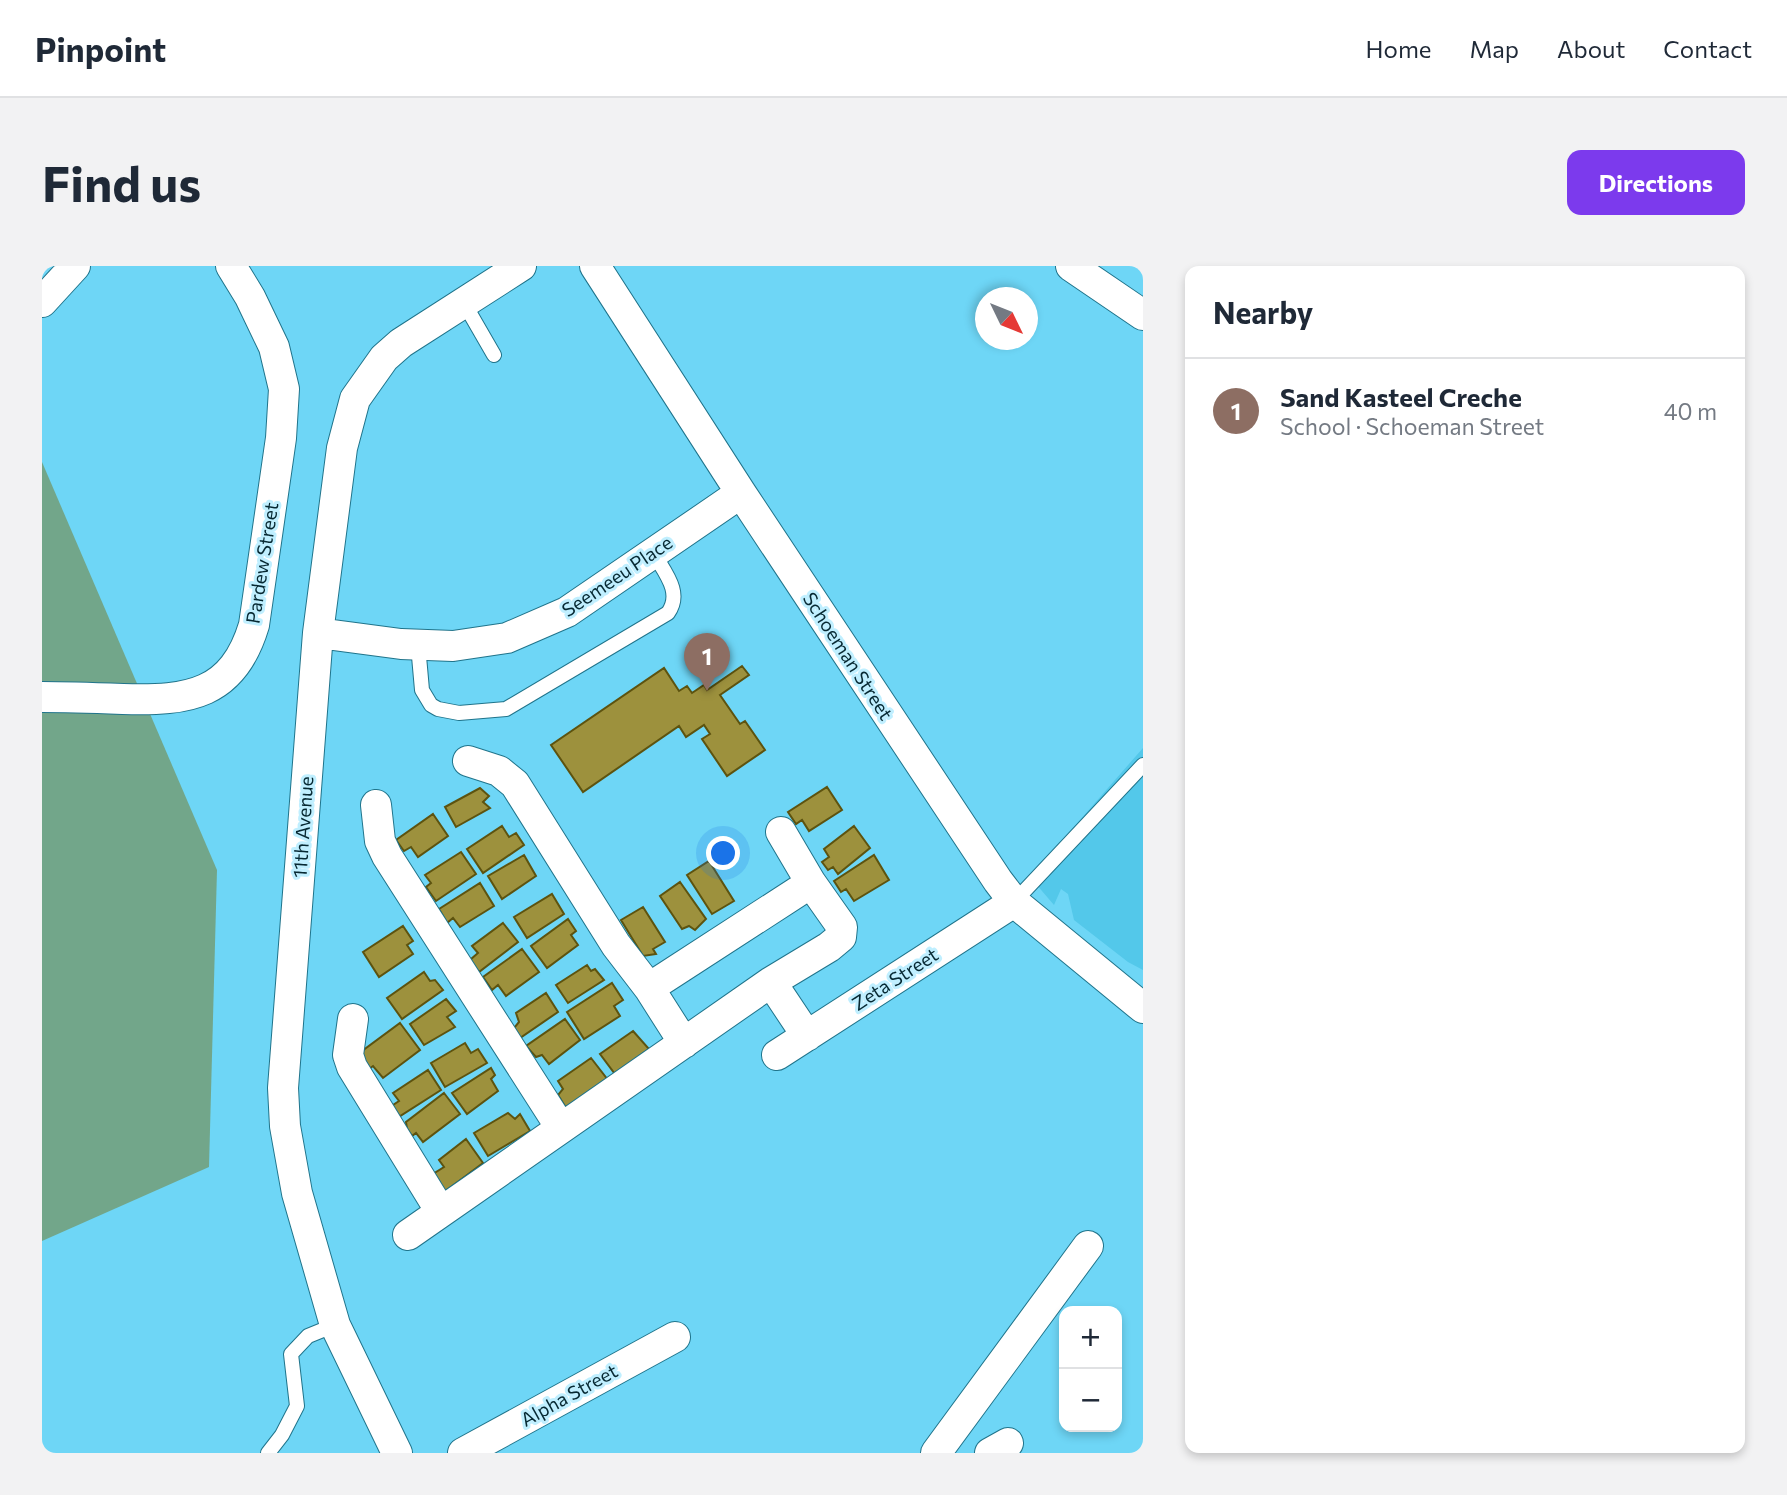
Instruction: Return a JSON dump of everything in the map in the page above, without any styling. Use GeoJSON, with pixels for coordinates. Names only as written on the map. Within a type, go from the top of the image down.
{"type":"FeatureCollection","features":[{"type":"Feature","properties":{"kind":"street"},"geometry":{"type":"LineString","coordinates":[[42,302],[75,266]]}},
{"type":"Feature","properties":{"kind":"street","name":"Pardew Street"},"geometry":{"type":"LineString","coordinates":[[42,697],[165,700],[187,696],[205,690],[220,680],[239,661],[247,648],[254,625],[277,465],[284,389],[274,347],[250,297],[231,266]]}},
{"type":"Feature","properties":{"kind":"street","name":"11th Avenue"},"geometry":{"type":"LineString","coordinates":[[396,1453],[335,1325],[297,1193],[285,1126],[283,1087],[318,633],[342,448],[355,399],[384,358],[401,343],[521,266]]}},
{"type":"Feature","properties":{"kind":"street","name":"Schoeman Street"},"geometry":{"type":"LineString","coordinates":[[595,266],[957,821],[1014,902],[1143,1008]]}},
{"type":"Feature","properties":{"kind":"street"},"geometry":{"type":"LineString","coordinates":[[1071,266],[1143,315]]}},
{"type":"Feature","properties":{"kind":"street","name":"Seemeeu Place"},"geometry":{"type":"LineString","coordinates":[[318,633],[418,645],[453,646],[507,638],[567,612],[741,493]]}},
{"type":"Feature","properties":{"kind":"street"},"geometry":{"type":"LineString","coordinates":[[468,761],[499,771],[515,784],[617,945],[649,988],[684,1043]]}},
{"type":"Feature","properties":{"kind":"street"},"geometry":{"type":"LineString","coordinates":[[376,805],[380,841],[387,856],[561,1128]]}},
{"type":"Feature","properties":{"kind":"street"},"geometry":{"type":"LineString","coordinates":[[408,1235],[771,982],[841,937],[842,928],[781,832]]}},
{"type":"Feature","properties":{"kind":"street"},"geometry":{"type":"LineString","coordinates":[[649,988],[811,883]]}},
{"type":"Feature","properties":{"kind":"street","name":"Zeta Street"},"geometry":{"type":"LineString","coordinates":[[776,1055],[1014,902]]}},
{"type":"Feature","properties":{"kind":"street"},"geometry":{"type":"LineString","coordinates":[[771,982],[807,1036]]}},
{"type":"Feature","properties":{"kind":"street"},"geometry":{"type":"LineString","coordinates":[[353,1019],[348,1055],[352,1067],[441,1212]]}},
{"type":"Feature","properties":{"kind":"street"},"geometry":{"type":"LineString","coordinates":[[936,1453],[1088,1246]]}},
{"type":"Feature","properties":{"kind":"street","name":"Alpha Street"},"geometry":{"type":"LineString","coordinates":[[463,1453],[675,1337]]}},
{"type":"Feature","properties":{"kind":"lane"},"geometry":{"type":"LineString","coordinates":[[464,303],[495,355]]}},
{"type":"Feature","properties":{"kind":"lane"},"geometry":{"type":"LineString","coordinates":[[418,645],[422,690],[431,705],[459,713],[506,709],[668,613],[675,600],[674,590],[653,552]]}},
{"type":"Feature","properties":{"kind":"lane"},"geometry":{"type":"LineString","coordinates":[[1014,902],[1143,765]]}},
{"type":"Feature","properties":{"kind":"lane"},"geometry":{"type":"LineString","coordinates":[[268,1453],[282,1435],[297,1406],[291,1354],[308,1336],[335,1325]]}},
{"type":"Feature","properties":{"kind":"shaded area"},"geometry":{"type":"Polygon","coordinates":[[[1143,748],[1143,970],[1128,962],[1074,920],[1068,894],[1061,889],[1054,905],[1030,877],[1143,748]]]}},
{"type":"Feature","properties":{"kind":"green space"},"geometry":{"type":"Polygon","coordinates":[[[42,462],[217,870],[209,1167],[42,1241],[42,462]]]}},
{"type":"Feature","properties":{"kind":"building"},"geometry":{"type":"Polygon","coordinates":[[[742,666],[749,675],[720,695],[740,724],[745,721],[765,750],[727,776],[702,739],[710,734],[704,725],[686,737],[679,726],[583,792],[551,745],[664,668],[679,691],[687,686],[692,693],[704,685],[707,690],[742,666]]]}},
{"type":"Feature","properties":{"kind":"building"},"geometry":{"type":"Polygon","coordinates":[[[827,787],[842,810],[809,831],[802,820],[796,824],[788,812],[827,787]]]}},
{"type":"Feature","properties":{"kind":"building"},"geometry":{"type":"Polygon","coordinates":[[[480,788],[489,796],[483,802],[490,808],[456,827],[445,807],[480,788]]]}},
{"type":"Feature","properties":{"kind":"building"},"geometry":{"type":"Polygon","coordinates":[[[433,814],[448,836],[418,857],[411,847],[404,851],[396,840],[433,814]]]}},
{"type":"Feature","properties":{"kind":"building"},"geometry":{"type":"Polygon","coordinates":[[[502,826],[509,837],[516,833],[524,845],[483,873],[467,849],[502,826]]]}},
{"type":"Feature","properties":{"kind":"building"},"geometry":{"type":"Polygon","coordinates":[[[854,826],[870,848],[838,874],[833,867],[828,870],[822,862],[829,857],[824,849],[854,826]]]}},
{"type":"Feature","properties":{"kind":"building"},"geometry":{"type":"Polygon","coordinates":[[[461,852],[476,874],[436,901],[426,887],[431,883],[425,875],[461,852]]]}},
{"type":"Feature","properties":{"kind":"building"},"geometry":{"type":"Polygon","coordinates":[[[524,855],[536,876],[502,899],[488,876],[524,855]]]}},
{"type":"Feature","properties":{"kind":"building"},"geometry":{"type":"Polygon","coordinates":[[[874,855],[889,880],[854,901],[846,889],[841,892],[834,881],[874,855]]]}},
{"type":"Feature","properties":{"kind":"building"},"geometry":{"type":"Polygon","coordinates":[[[709,861],[734,901],[712,914],[687,875],[709,861]]]}},
{"type":"Feature","properties":{"kind":"building"},"geometry":{"type":"Polygon","coordinates":[[[680,882],[706,919],[695,930],[689,926],[682,929],[660,896],[680,882]]]}},
{"type":"Feature","properties":{"kind":"building"},"geometry":{"type":"Polygon","coordinates":[[[480,883],[494,906],[460,927],[453,918],[447,923],[439,909],[480,883]]]}},
{"type":"Feature","properties":{"kind":"building"},"geometry":{"type":"Polygon","coordinates":[[[552,894],[564,914],[527,938],[514,917],[552,894]]]}},
{"type":"Feature","properties":{"kind":"building"},"geometry":{"type":"Polygon","coordinates":[[[643,907],[665,942],[653,949],[656,954],[643,956],[621,920],[643,907]]]}},
{"type":"Feature","properties":{"kind":"building"},"geometry":{"type":"Polygon","coordinates":[[[568,919],[576,931],[571,935],[578,945],[547,968],[531,946],[568,919]]]}},
{"type":"Feature","properties":{"kind":"building"},"geometry":{"type":"Polygon","coordinates":[[[503,923],[518,942],[479,972],[470,960],[478,953],[472,946],[503,923]]]}},
{"type":"Feature","properties":{"kind":"building"},"geometry":{"type":"Polygon","coordinates":[[[403,926],[413,941],[407,945],[413,954],[379,977],[363,952],[403,926]]]}},
{"type":"Feature","properties":{"kind":"building"},"geometry":{"type":"Polygon","coordinates":[[[522,949],[539,972],[506,996],[498,985],[492,990],[483,977],[522,949]]]}},
{"type":"Feature","properties":{"kind":"building"},"geometry":{"type":"Polygon","coordinates":[[[587,965],[591,971],[595,969],[604,980],[568,1003],[556,985],[587,965]]]}},
{"type":"Feature","properties":{"kind":"building"},"geometry":{"type":"Polygon","coordinates":[[[424,972],[430,981],[435,980],[443,990],[402,1019],[387,998],[424,972]]]}},
{"type":"Feature","properties":{"kind":"building"},"geometry":{"type":"Polygon","coordinates":[[[612,983],[623,1000],[614,1006],[620,1016],[584,1039],[567,1012],[612,983]]]}},
{"type":"Feature","properties":{"kind":"building"},"geometry":{"type":"Polygon","coordinates":[[[546,993],[558,1012],[520,1038],[514,1028],[519,1022],[516,1013],[546,993]]]}},
{"type":"Feature","properties":{"kind":"building"},"geometry":{"type":"Polygon","coordinates":[[[446,999],[456,1011],[447,1017],[455,1027],[424,1045],[410,1024],[446,999]]]}},
{"type":"Feature","properties":{"kind":"building"},"geometry":{"type":"Polygon","coordinates":[[[565,1019],[580,1040],[549,1064],[542,1055],[536,1057],[526,1046],[565,1019]]]}},
{"type":"Feature","properties":{"kind":"building"},"geometry":{"type":"Polygon","coordinates":[[[400,1023],[420,1050],[383,1078],[373,1066],[369,1069],[358,1054],[400,1023]]]}},
{"type":"Feature","properties":{"kind":"building"},"geometry":{"type":"Polygon","coordinates":[[[633,1031],[649,1049],[615,1074],[600,1054],[633,1031]]]}},
{"type":"Feature","properties":{"kind":"building"},"geometry":{"type":"Polygon","coordinates":[[[465,1043],[471,1053],[478,1049],[487,1063],[445,1087],[431,1063],[465,1043]]]}},
{"type":"Feature","properties":{"kind":"building"},"geometry":{"type":"Polygon","coordinates":[[[591,1058],[608,1080],[566,1108],[558,1095],[563,1089],[558,1081],[591,1058]]]}},
{"type":"Feature","properties":{"kind":"building"},"geometry":{"type":"Polygon","coordinates":[[[491,1068],[495,1075],[491,1079],[498,1091],[467,1114],[452,1093],[491,1068]]]}},
{"type":"Feature","properties":{"kind":"building"},"geometry":{"type":"Polygon","coordinates":[[[428,1070],[441,1090],[397,1118],[390,1107],[399,1101],[393,1093],[428,1070]]]}},
{"type":"Feature","properties":{"kind":"building"},"geometry":{"type":"Polygon","coordinates":[[[444,1093],[460,1114],[423,1142],[416,1133],[412,1136],[406,1122],[444,1093]]]}},
{"type":"Feature","properties":{"kind":"building"},"geometry":{"type":"Polygon","coordinates":[[[508,1113],[515,1119],[520,1114],[530,1131],[488,1156],[474,1133],[508,1113]]]}},
{"type":"Feature","properties":{"kind":"building"},"geometry":{"type":"Polygon","coordinates":[[[466,1139],[483,1163],[439,1196],[433,1174],[444,1167],[439,1160],[466,1139]]]}},
{"type":"Feature","properties":{"kind":"place","name":"Sand Kasteel Creche"},"geometry":{"type":"Point","coordinates":[707,691]}}]}
